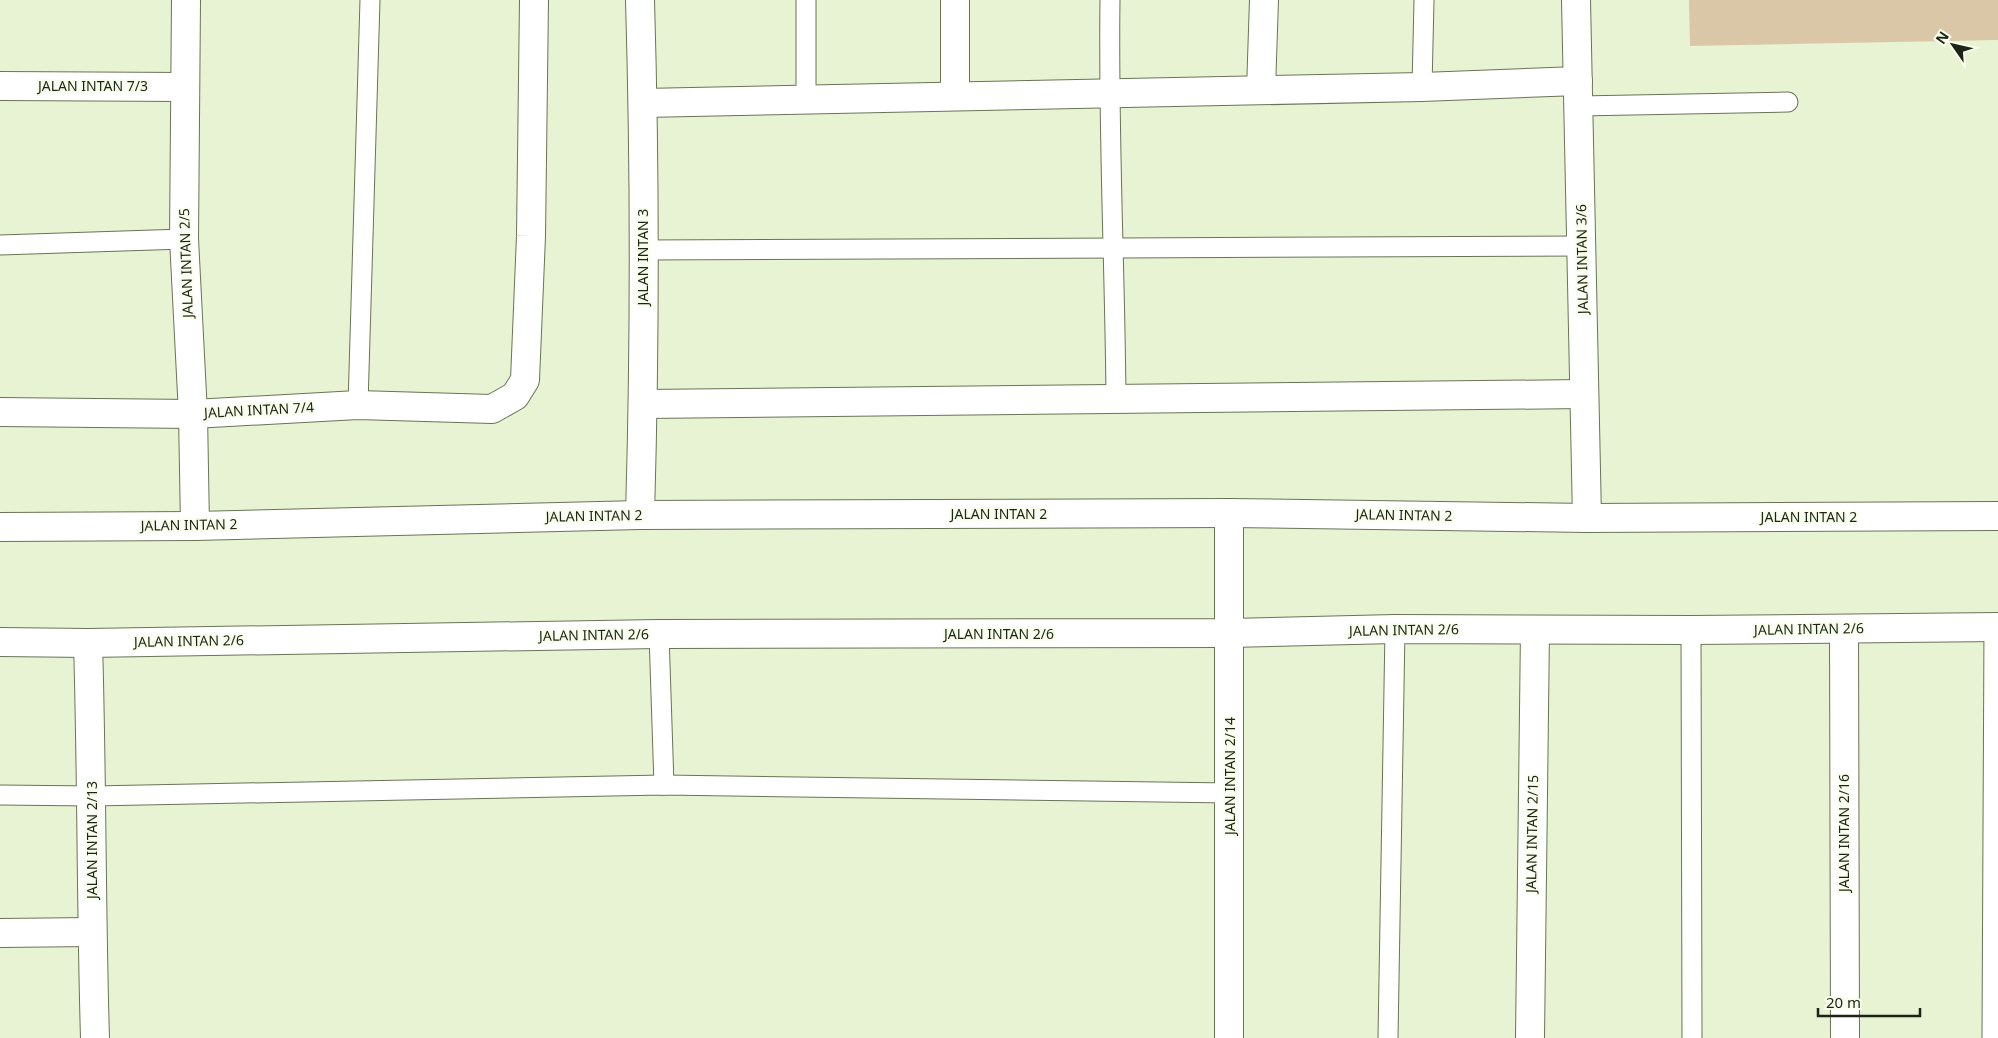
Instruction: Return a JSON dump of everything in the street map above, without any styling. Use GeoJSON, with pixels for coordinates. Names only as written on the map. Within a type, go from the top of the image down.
{"type":"FeatureCollection","features":[{"type":"Feature","properties":{"kind":"street","name":"JALAN INTAN 2/5"},"geometry":{"type":"LineString","coordinates":[[186,0],[184,239],[193,414],[195,526]]}},
{"type":"Feature","properties":{"kind":"street","name":"JALAN INTAN 7/4"},"geometry":{"type":"LineString","coordinates":[[0,412],[193,414],[358,405],[492,409],[515,396],[525,380],[531,236],[534,0]]}},
{"type":"Feature","properties":{"kind":"street","name":"JALAN INTAN 3"},"geometry":{"type":"LineString","coordinates":[[640,0],[643,103],[643,404],[640,514]]}},
{"type":"Feature","properties":{"kind":"street"},"geometry":{"type":"LineString","coordinates":[[955,0],[955,96]]}},
{"type":"Feature","properties":{"kind":"street"},"geometry":{"type":"LineString","coordinates":[[1261,90],[1264,0]]}},
{"type":"Feature","properties":{"kind":"street","name":"JALAN INTAN 3/6"},"geometry":{"type":"LineString","coordinates":[[1576,0],[1583,246],[1583,394],[1587,518]]}},
{"type":"Feature","properties":{"kind":"street","name":"JALAN INTAN 7/3"},"geometry":{"type":"LineString","coordinates":[[0,86],[186,87]]}},
{"type":"Feature","properties":{"kind":"street"},"geometry":{"type":"LineString","coordinates":[[643,103],[1422,87],[1578,93]]}},
{"type":"Feature","properties":{"kind":"street"},"geometry":{"type":"LineString","coordinates":[[643,404],[1583,394]]}},
{"type":"Feature","properties":{"kind":"street","name":"JALAN INTAN 2"},"geometry":{"type":"LineString","coordinates":[[0,527],[195,526],[640,514],[1228,513],[1587,518],[1998,516]]}},
{"type":"Feature","properties":{"kind":"street","name":"JALAN INTAN 2/14"},"geometry":{"type":"LineString","coordinates":[[1228,513],[1229,1038]]}},
{"type":"Feature","properties":{"kind":"street","name":"JALAN INTAN 2/6"},"geometry":{"type":"LineString","coordinates":[[0,642],[88,643],[659,634],[1229,633],[1395,629],[1691,630],[1996,627]]}},
{"type":"Feature","properties":{"kind":"street","name":"JALAN INTAN 2/16"},"geometry":{"type":"LineString","coordinates":[[1844,628],[1845,1038]]}},
{"type":"Feature","properties":{"kind":"street","name":"JALAN INTAN 2/15"},"geometry":{"type":"LineString","coordinates":[[1530,1038],[1535,630]]}},
{"type":"Feature","properties":{"kind":"street","name":"JALAN INTAN 2/13"},"geometry":{"type":"LineString","coordinates":[[88,643],[93,796],[92,932],[95,1038]]}},
{"type":"Feature","properties":{"kind":"street"},"geometry":{"type":"LineString","coordinates":[[0,933],[92,932]]}},
{"type":"Feature","properties":{"kind":"lane"},"geometry":{"type":"LineString","coordinates":[[358,405],[370,0]]}},
{"type":"Feature","properties":{"kind":"lane"},"geometry":{"type":"LineString","coordinates":[[806,0],[806,100]]}},
{"type":"Feature","properties":{"kind":"lane"},"geometry":{"type":"LineString","coordinates":[[1110,0],[1109,93],[1116,400]]}},
{"type":"Feature","properties":{"kind":"lane"},"geometry":{"type":"LineString","coordinates":[[1422,87],[1424,0]]}},
{"type":"Feature","properties":{"kind":"lane"},"geometry":{"type":"LineString","coordinates":[[1578,93],[1788,102]]}},
{"type":"Feature","properties":{"kind":"lane"},"geometry":{"type":"LineString","coordinates":[[0,245],[184,239]]}},
{"type":"Feature","properties":{"kind":"lane"},"geometry":{"type":"LineString","coordinates":[[643,250],[1583,246]]}},
{"type":"Feature","properties":{"kind":"lane"},"geometry":{"type":"LineString","coordinates":[[1992,1038],[1996,627]]}},
{"type":"Feature","properties":{"kind":"lane"},"geometry":{"type":"LineString","coordinates":[[1388,1038],[1395,629]]}},
{"type":"Feature","properties":{"kind":"lane"},"geometry":{"type":"LineString","coordinates":[[1691,630],[1692,1038]]}},
{"type":"Feature","properties":{"kind":"lane"},"geometry":{"type":"LineString","coordinates":[[659,634],[664,785]]}},
{"type":"Feature","properties":{"kind":"lane"},"geometry":{"type":"LineString","coordinates":[[0,795],[93,796],[664,785],[1230,793]]}},
{"type":"Feature","properties":{"kind":"shaded area"},"geometry":{"type":"Polygon","coordinates":[[[1689,0],[1998,0],[1998,40],[1690,46],[1689,0]]]}}]}
